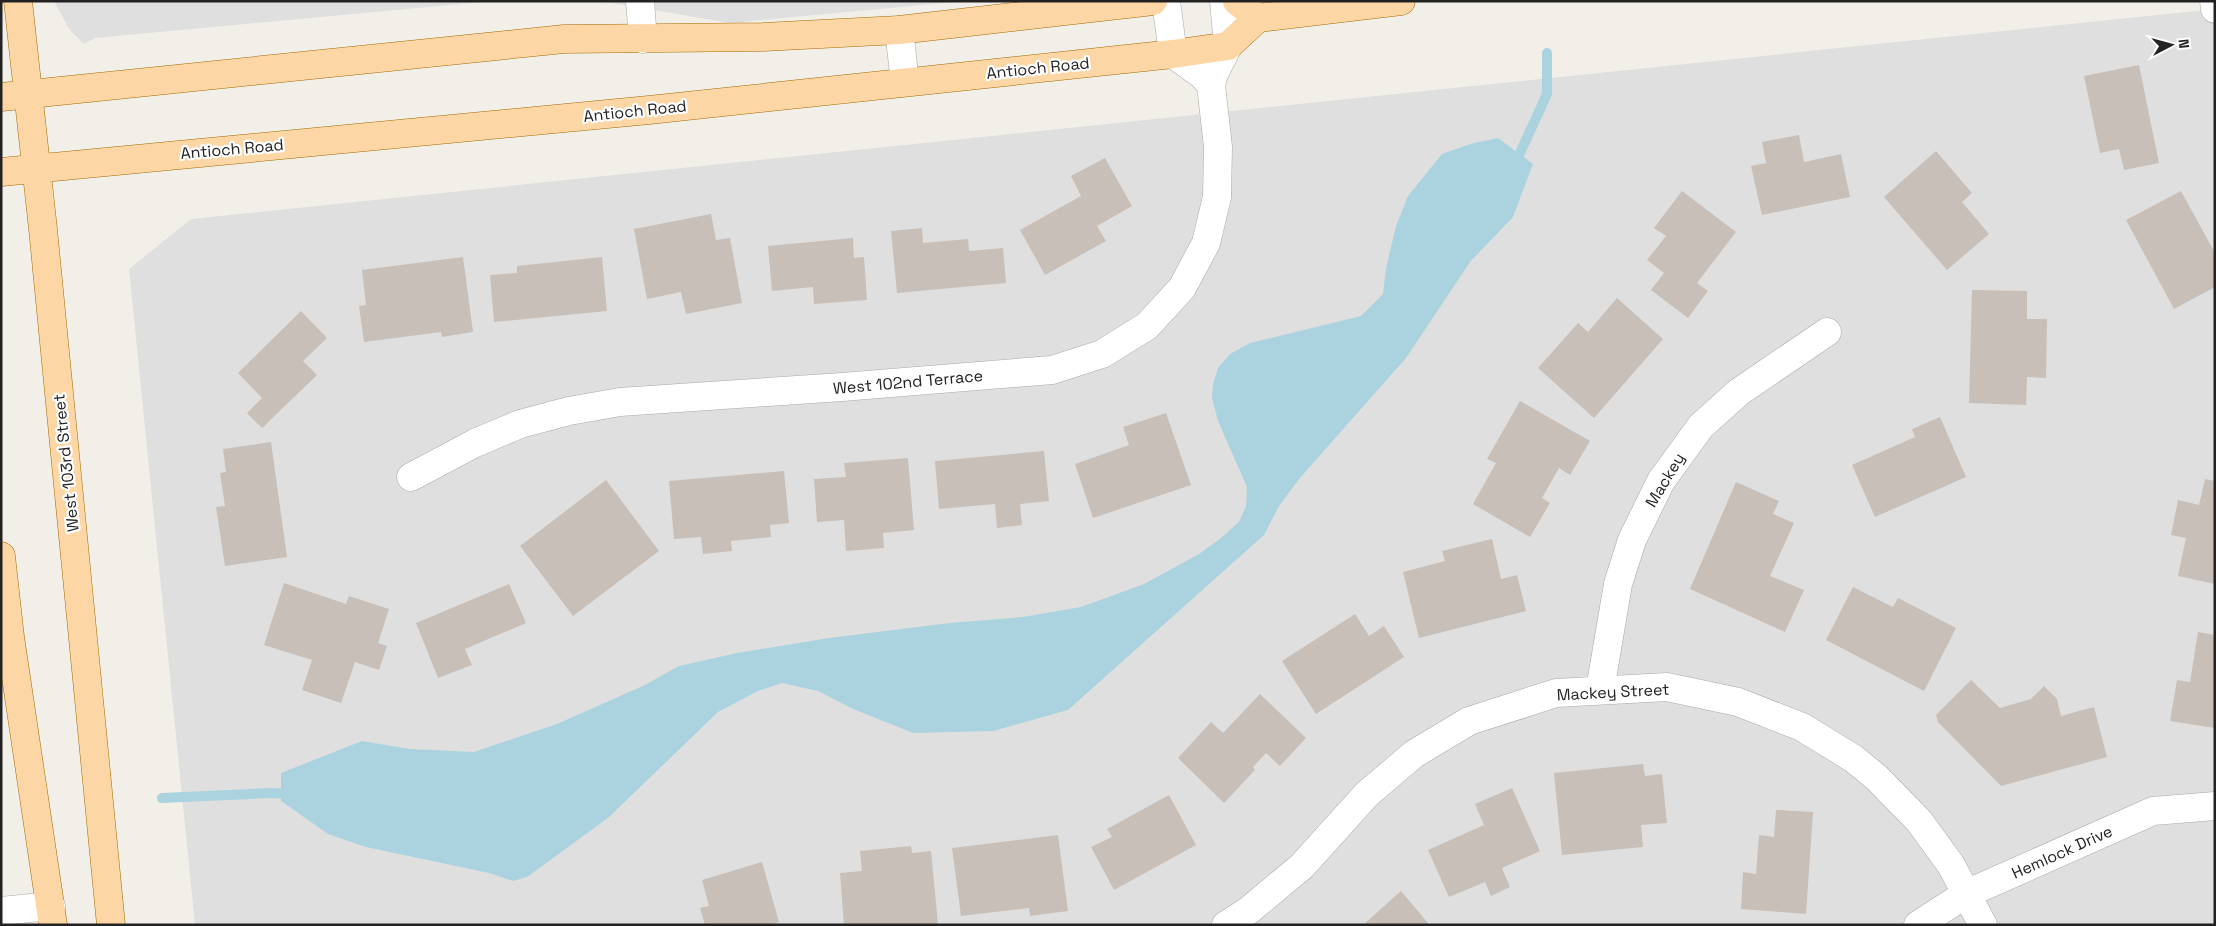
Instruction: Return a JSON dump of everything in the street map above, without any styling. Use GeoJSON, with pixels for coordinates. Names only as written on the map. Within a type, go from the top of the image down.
{"type":"FeatureCollection","features":[{"type":"Feature","properties":{"kind":"main road","name":"West 103rd Street"},"geometry":{"type":"LineString","coordinates":[[18,1],[29,93],[111,925]]}},
{"type":"Feature","properties":{"kind":"main road"},"geometry":{"type":"LineString","coordinates":[[1,97],[564,39],[763,38],[899,30],[1153,1]]}},
{"type":"Feature","properties":{"kind":"main road"},"geometry":{"type":"LineString","coordinates":[[1237,1],[1258,18]]}},
{"type":"Feature","properties":{"kind":"main road"},"geometry":{"type":"LineString","coordinates":[[1228,46],[1258,18],[1401,1]]}},
{"type":"Feature","properties":{"kind":"main road","name":"Antioch Road"},"geometry":{"type":"LineString","coordinates":[[1,172],[640,111],[1173,54],[1228,46]]}},
{"type":"Feature","properties":{"kind":"main road"},"geometry":{"type":"LineString","coordinates":[[1,556],[10,637],[52,915]]}},
{"type":"Feature","properties":{"kind":"street"},"geometry":{"type":"LineString","coordinates":[[640,1],[643,39]]}},
{"type":"Feature","properties":{"kind":"street"},"geometry":{"type":"LineString","coordinates":[[1166,1],[1173,54],[1202,75],[1211,85]]}},
{"type":"Feature","properties":{"kind":"street"},"geometry":{"type":"LineString","coordinates":[[1224,1],[1228,46]]}},
{"type":"Feature","properties":{"kind":"street"},"geometry":{"type":"LineString","coordinates":[[2214,1],[2215,9]]}},
{"type":"Feature","properties":{"kind":"street"},"geometry":{"type":"LineString","coordinates":[[899,30],[905,82]]}},
{"type":"Feature","properties":{"kind":"street","name":"West 102nd Terrace"},"geometry":{"type":"LineString","coordinates":[[411,477],[475,443],[520,424],[569,411],[620,402],[1052,370],[1102,354],[1147,326],[1182,288],[1206,243],[1217,197],[1218,147],[1211,85],[1214,74],[1228,46]]}},
{"type":"Feature","properties":{"kind":"street","name":"Mackey"},"geometry":{"type":"LineString","coordinates":[[1600,690],[1618,584],[1632,540],[1661,481],[1707,420],[1739,392],[1827,332]]}},
{"type":"Feature","properties":{"kind":"street","name":"Mackey Street"},"geometry":{"type":"LineString","coordinates":[[1226,925],[1248,911],[1302,866],[1367,794],[1414,754],[1440,736],[1469,721],[1556,693],[1666,687],[1738,702],[1802,727],[1828,742],[1878,778],[1918,821],[1951,866],[1983,925]]}},
{"type":"Feature","properties":{"kind":"street","name":"Hemlock Drive"},"geometry":{"type":"LineString","coordinates":[[1918,925],[1966,894],[2153,811],[2215,806]]}},
{"type":"Feature","properties":{"kind":"street"},"geometry":{"type":"LineString","coordinates":[[1,911],[52,915]]}},
{"type":"Feature","properties":{"kind":"shaded area"},"geometry":{"type":"Polygon","coordinates":[[[54,1],[493,1],[95,38],[84,44],[69,29],[54,1]]]}},
{"type":"Feature","properties":{"kind":"shaded area"},"geometry":{"type":"Polygon","coordinates":[[[600,1],[965,1],[730,23],[600,1]]]}},
{"type":"Feature","properties":{"kind":"shaded area"},"geometry":{"type":"Polygon","coordinates":[[[2215,9],[2215,925],[195,925],[129,269],[191,219],[2215,9]]]}},
{"type":"Feature","properties":{"kind":"water"},"geometry":{"type":"Polygon","coordinates":[[[1498,138],[1533,164],[1513,217],[1470,262],[1406,358],[1299,479],[1279,506],[1264,535],[1068,710],[993,731],[913,733],[853,709],[818,691],[782,683],[758,691],[718,712],[608,818],[527,877],[513,881],[489,873],[366,847],[328,834],[281,801],[281,773],[362,741],[410,749],[474,752],[557,724],[645,685],[679,666],[737,653],[829,638],[950,623],[1023,617],[1081,607],[1144,584],[1199,554],[1221,538],[1239,522],[1246,506],[1247,487],[1218,421],[1212,398],[1213,384],[1218,368],[1230,354],[1250,343],[1361,316],[1383,294],[1386,268],[1396,226],[1408,196],[1442,154],[1470,144],[1498,138]]]}},
{"type":"Feature","properties":{"kind":"building"},"geometry":{"type":"Polygon","coordinates":[[[2139,65],[2159,163],[2124,170],[2119,149],[2100,153],[2084,76],[2139,65]]]}},
{"type":"Feature","properties":{"kind":"building"},"geometry":{"type":"Polygon","coordinates":[[[1799,135],[1804,162],[1841,154],[1850,197],[1762,215],[1751,166],[1766,163],[1762,142],[1799,135]]]}},
{"type":"Feature","properties":{"kind":"building"},"geometry":{"type":"Polygon","coordinates":[[[1936,151],[1972,193],[1962,202],[1989,234],[1947,270],[1884,197],[1936,151]]]}},
{"type":"Feature","properties":{"kind":"building"},"geometry":{"type":"Polygon","coordinates":[[[1105,158],[1132,206],[1097,226],[1106,241],[1045,275],[1020,230],[1081,196],[1071,176],[1105,158]]]}},
{"type":"Feature","properties":{"kind":"building"},"geometry":{"type":"Polygon","coordinates":[[[1682,191],[1736,232],[1697,283],[1708,291],[1688,318],[1651,290],[1664,273],[1647,260],[1666,236],[1654,228],[1682,191]]]}},
{"type":"Feature","properties":{"kind":"building"},"geometry":{"type":"Polygon","coordinates":[[[2181,191],[2215,253],[2215,287],[2174,309],[2126,220],[2181,191]]]}},
{"type":"Feature","properties":{"kind":"building"},"geometry":{"type":"Polygon","coordinates":[[[711,214],[716,240],[730,238],[742,303],[686,314],[681,292],[647,299],[634,229],[711,214]]]}},
{"type":"Feature","properties":{"kind":"building"},"geometry":{"type":"Polygon","coordinates":[[[922,228],[923,243],[968,239],[969,251],[1003,248],[1006,283],[897,293],[891,231],[922,228]]]}},
{"type":"Feature","properties":{"kind":"building"},"geometry":{"type":"Polygon","coordinates":[[[853,238],[854,258],[864,257],[867,300],[814,304],[813,287],[772,291],[768,246],[853,238]]]}},
{"type":"Feature","properties":{"kind":"building"},"geometry":{"type":"Polygon","coordinates":[[[463,257],[473,332],[442,337],[441,332],[364,342],[359,306],[366,305],[362,270],[463,257]]]}},
{"type":"Feature","properties":{"kind":"building"},"geometry":{"type":"Polygon","coordinates":[[[602,257],[607,311],[494,322],[490,275],[517,273],[517,266],[602,257]]]}},
{"type":"Feature","properties":{"kind":"building"},"geometry":{"type":"Polygon","coordinates":[[[1972,290],[2027,291],[2027,319],[2047,319],[2046,378],[2027,377],[2026,405],[1969,403],[1972,290]]]}},
{"type":"Feature","properties":{"kind":"building"},"geometry":{"type":"Polygon","coordinates":[[[1617,298],[1663,339],[1594,418],[1538,368],[1578,323],[1588,332],[1617,298]]]}},
{"type":"Feature","properties":{"kind":"building"},"geometry":{"type":"Polygon","coordinates":[[[301,311],[327,338],[303,361],[317,375],[262,428],[247,413],[262,398],[238,373],[301,311]]]}},
{"type":"Feature","properties":{"kind":"building"},"geometry":{"type":"Polygon","coordinates":[[[1520,401],[1590,441],[1570,475],[1559,468],[1542,498],[1550,503],[1530,537],[1473,504],[1496,463],[1487,459],[1520,401]]]}},
{"type":"Feature","properties":{"kind":"building"},"geometry":{"type":"Polygon","coordinates":[[[1166,413],[1191,485],[1093,518],[1075,464],[1129,445],[1123,427],[1166,413]]]}},
{"type":"Feature","properties":{"kind":"building"},"geometry":{"type":"Polygon","coordinates":[[[1940,417],[1966,477],[1875,517],[1852,465],[1915,437],[1912,429],[1940,417]]]}},
{"type":"Feature","properties":{"kind":"building"},"geometry":{"type":"Polygon","coordinates":[[[271,442],[287,557],[225,566],[216,507],[225,506],[220,473],[226,472],[223,449],[271,442]]]}},
{"type":"Feature","properties":{"kind":"building"},"geometry":{"type":"Polygon","coordinates":[[[1044,451],[1049,501],[1020,504],[1022,525],[997,528],[995,504],[939,509],[935,461],[1044,451]]]}},
{"type":"Feature","properties":{"kind":"building"},"geometry":{"type":"Polygon","coordinates":[[[908,458],[914,530],[883,533],[884,548],[846,551],[844,520],[817,522],[814,479],[846,477],[844,463],[908,458]]]}},
{"type":"Feature","properties":{"kind":"building"},"geometry":{"type":"Polygon","coordinates":[[[784,471],[789,523],[770,525],[771,537],[731,541],[732,551],[703,554],[701,537],[674,539],[669,481],[784,471]]]}},
{"type":"Feature","properties":{"kind":"building"},"geometry":{"type":"Polygon","coordinates":[[[2205,479],[2215,481],[2215,584],[2178,576],[2186,538],[2171,535],[2178,500],[2199,505],[2205,479]]]}},
{"type":"Feature","properties":{"kind":"building"},"geometry":{"type":"Polygon","coordinates":[[[606,480],[659,551],[573,616],[520,546],[606,480]]]}},
{"type":"Feature","properties":{"kind":"building"},"geometry":{"type":"Polygon","coordinates":[[[1736,482],[1779,501],[1773,514],[1794,523],[1770,576],[1804,590],[1785,632],[1690,589],[1736,482]]]}},
{"type":"Feature","properties":{"kind":"building"},"geometry":{"type":"Polygon","coordinates":[[[1492,539],[1501,579],[1517,575],[1526,611],[1419,638],[1403,572],[1445,561],[1442,551],[1492,539]]]}},
{"type":"Feature","properties":{"kind":"building"},"geometry":{"type":"Polygon","coordinates":[[[284,583],[346,604],[349,596],[389,609],[378,643],[387,646],[379,670],[355,662],[341,703],[302,690],[312,660],[264,645],[284,583]]]}},
{"type":"Feature","properties":{"kind":"building"},"geometry":{"type":"Polygon","coordinates":[[[509,584],[526,623],[465,649],[472,665],[438,678],[416,623],[509,584]]]}},
{"type":"Feature","properties":{"kind":"building"},"geometry":{"type":"Polygon","coordinates":[[[1853,587],[1893,607],[1898,598],[1956,628],[1924,691],[1826,640],[1853,587]]]}},
{"type":"Feature","properties":{"kind":"building"},"geometry":{"type":"Polygon","coordinates":[[[1355,614],[1369,636],[1384,626],[1404,657],[1316,714],[1282,661],[1355,614]]]}},
{"type":"Feature","properties":{"kind":"building"},"geometry":{"type":"Polygon","coordinates":[[[2198,632],[2215,635],[2215,728],[2170,721],[2177,680],[2190,682],[2198,632]]]}},
{"type":"Feature","properties":{"kind":"building"},"geometry":{"type":"Polygon","coordinates":[[[1971,680],[2000,708],[2031,699],[2044,686],[2057,699],[2061,716],[2094,707],[2107,757],[2001,786],[1938,722],[1936,715],[1971,680]]]}},
{"type":"Feature","properties":{"kind":"building"},"geometry":{"type":"Polygon","coordinates":[[[1260,694],[1306,738],[1280,766],[1266,753],[1253,767],[1255,770],[1224,803],[1178,758],[1211,722],[1223,733],[1260,694]]]}},
{"type":"Feature","properties":{"kind":"building"},"geometry":{"type":"Polygon","coordinates":[[[1643,764],[1645,776],[1662,774],[1667,823],[1641,825],[1643,847],[1562,855],[1554,773],[1643,764]]]}},
{"type":"Feature","properties":{"kind":"building"},"geometry":{"type":"Polygon","coordinates":[[[1512,788],[1540,851],[1502,868],[1510,887],[1491,896],[1485,882],[1449,897],[1428,850],[1484,825],[1475,804],[1512,788]]]}},
{"type":"Feature","properties":{"kind":"building"},"geometry":{"type":"Polygon","coordinates":[[[1169,795],[1196,845],[1114,890],[1091,847],[1112,837],[1107,829],[1169,795]]]}},
{"type":"Feature","properties":{"kind":"building"},"geometry":{"type":"Polygon","coordinates":[[[1776,810],[1813,812],[1806,914],[1741,909],[1743,872],[1756,874],[1759,835],[1774,837],[1776,810]]]}},
{"type":"Feature","properties":{"kind":"building"},"geometry":{"type":"Polygon","coordinates":[[[1058,835],[1068,911],[1030,916],[1029,908],[961,916],[952,848],[1058,835]]]}},
{"type":"Feature","properties":{"kind":"building"},"geometry":{"type":"Polygon","coordinates":[[[911,846],[912,853],[931,851],[938,924],[844,925],[840,873],[862,871],[860,851],[911,846]]]}},
{"type":"Feature","properties":{"kind":"building"},"geometry":{"type":"Polygon","coordinates":[[[762,862],[779,922],[768,925],[705,925],[700,908],[709,906],[702,880],[762,862]]]}},
{"type":"Feature","properties":{"kind":"building"},"geometry":{"type":"Polygon","coordinates":[[[1401,891],[1428,923],[1426,925],[1363,925],[1401,891]]]}},
{"type":"Feature","properties":{"kind":"waterway"},"geometry":{"type":"LineString","coordinates":[[1512,163],[1520,153],[1547,94],[1547,53]]}},
{"type":"Feature","properties":{"kind":"waterway"},"geometry":{"type":"LineString","coordinates":[[162,798],[270,793],[294,794]]}}]}
